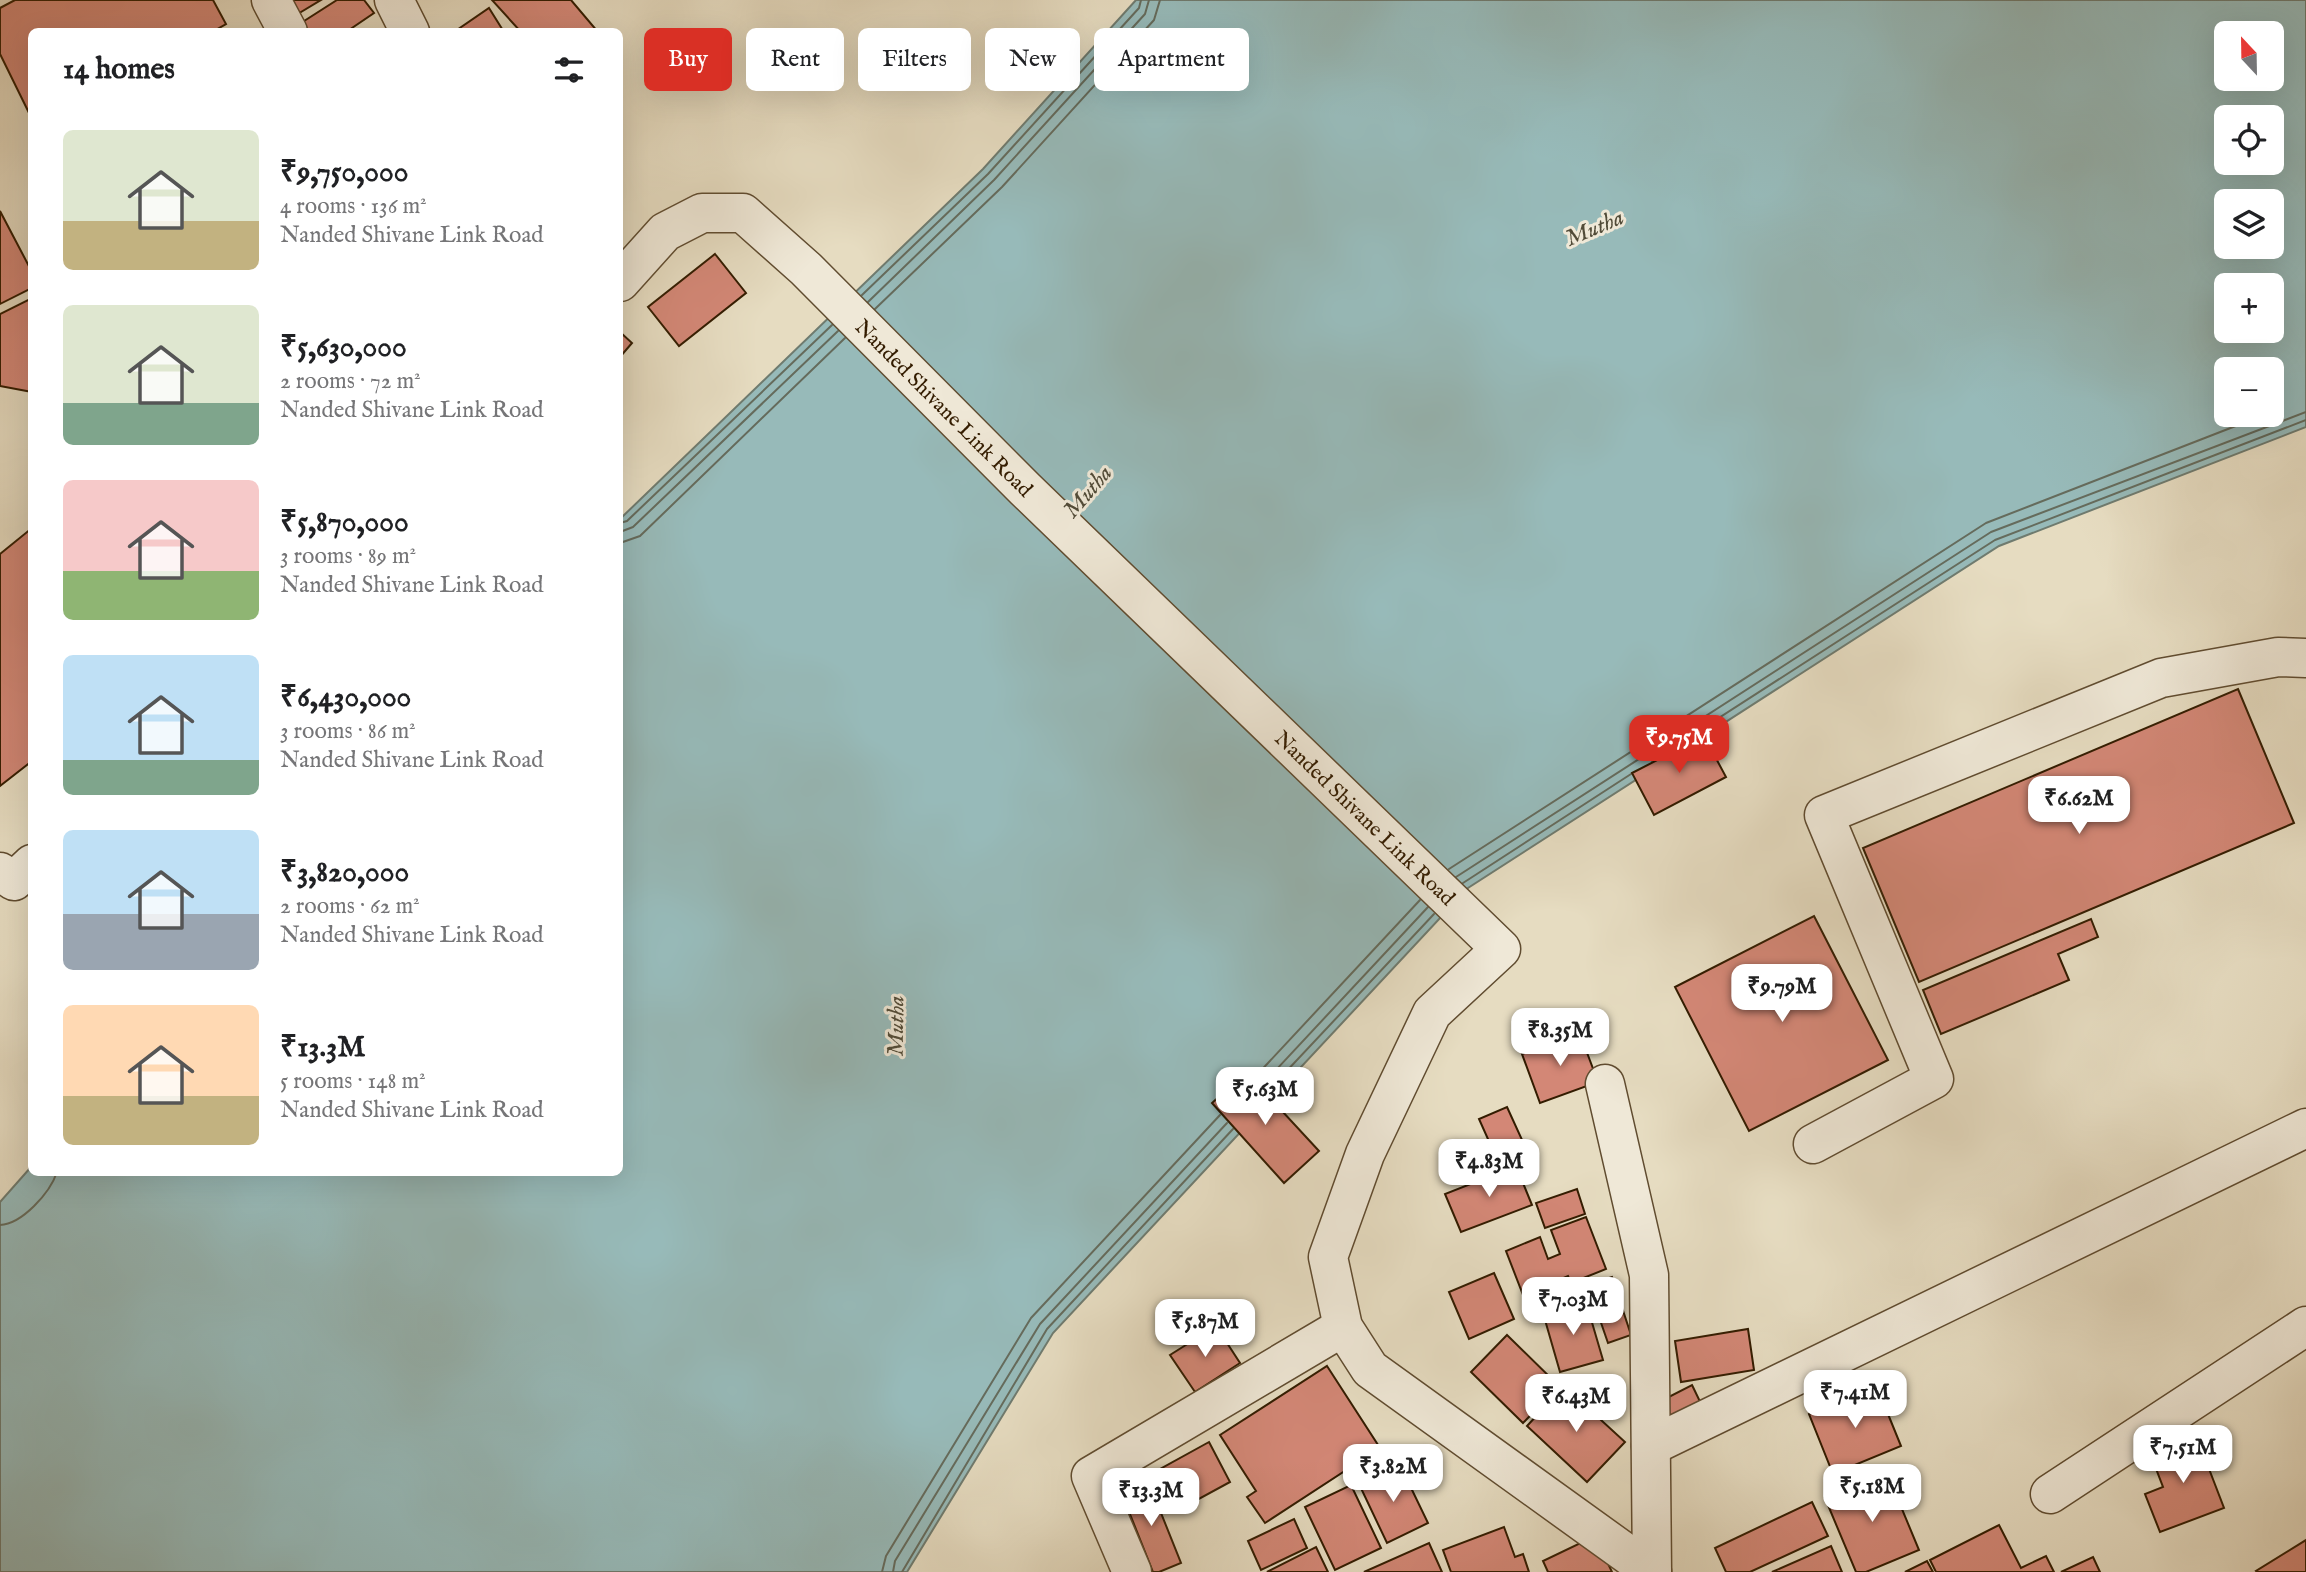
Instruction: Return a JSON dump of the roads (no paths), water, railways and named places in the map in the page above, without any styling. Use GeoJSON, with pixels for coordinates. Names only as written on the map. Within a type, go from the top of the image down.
{"type":"FeatureCollection","features":[{"type":"Feature","properties":{"kind":"street"},"geometry":{"type":"LineString","coordinates":[[271,0],[286,28]]}},
{"type":"Feature","properties":{"kind":"street"},"geometry":{"type":"LineString","coordinates":[[394,0],[408,28]]}},
{"type":"Feature","properties":{"kind":"street","name":"Nanded Shivane Link Road"},"geometry":{"type":"LineString","coordinates":[[623,279],[665,232],[702,213],[743,213],[806,269],[1025,489],[1501,949],[1432,1013],[1364,1154],[1328,1257],[1343,1326],[1370,1369],[1652,1572]]}},
{"type":"Feature","properties":{"kind":"street"},"geometry":{"type":"LineString","coordinates":[[1813,1144],[1934,1079],[1825,815],[2161,678],[2278,657],[2306,658]]}},
{"type":"Feature","properties":{"kind":"street"},"geometry":{"type":"LineString","coordinates":[[0,872],[14,881],[28,868]]}},
{"type":"Feature","properties":{"kind":"street"},"geometry":{"type":"LineString","coordinates":[[1605,1084],[1649,1275],[1652,1572]]}},
{"type":"Feature","properties":{"kind":"street"},"geometry":{"type":"LineString","coordinates":[[1651,1446],[2306,1128]]}},
{"type":"Feature","properties":{"kind":"street"},"geometry":{"type":"LineString","coordinates":[[1132,1572],[1091,1476],[1343,1326]]}},
{"type":"Feature","properties":{"kind":"street"},"geometry":{"type":"LineString","coordinates":[[2050,1494],[2306,1326]]}},
{"type":"Feature","properties":{"kind":"water","name":"Mutha"},"geometry":{"type":"Polygon","coordinates":[[[1136,0],[2306,0],[2306,427],[1999,546],[1468,888],[1053,1333],[907,1572],[0,1572],[0,1202],[28,1170],[28,1176],[623,1176],[623,516],[983,169],[1054,91],[1080,91],[1080,62],[1094,46],[1094,91],[1249,91],[1249,28],[1111,28],[1136,0]]]}}]}
